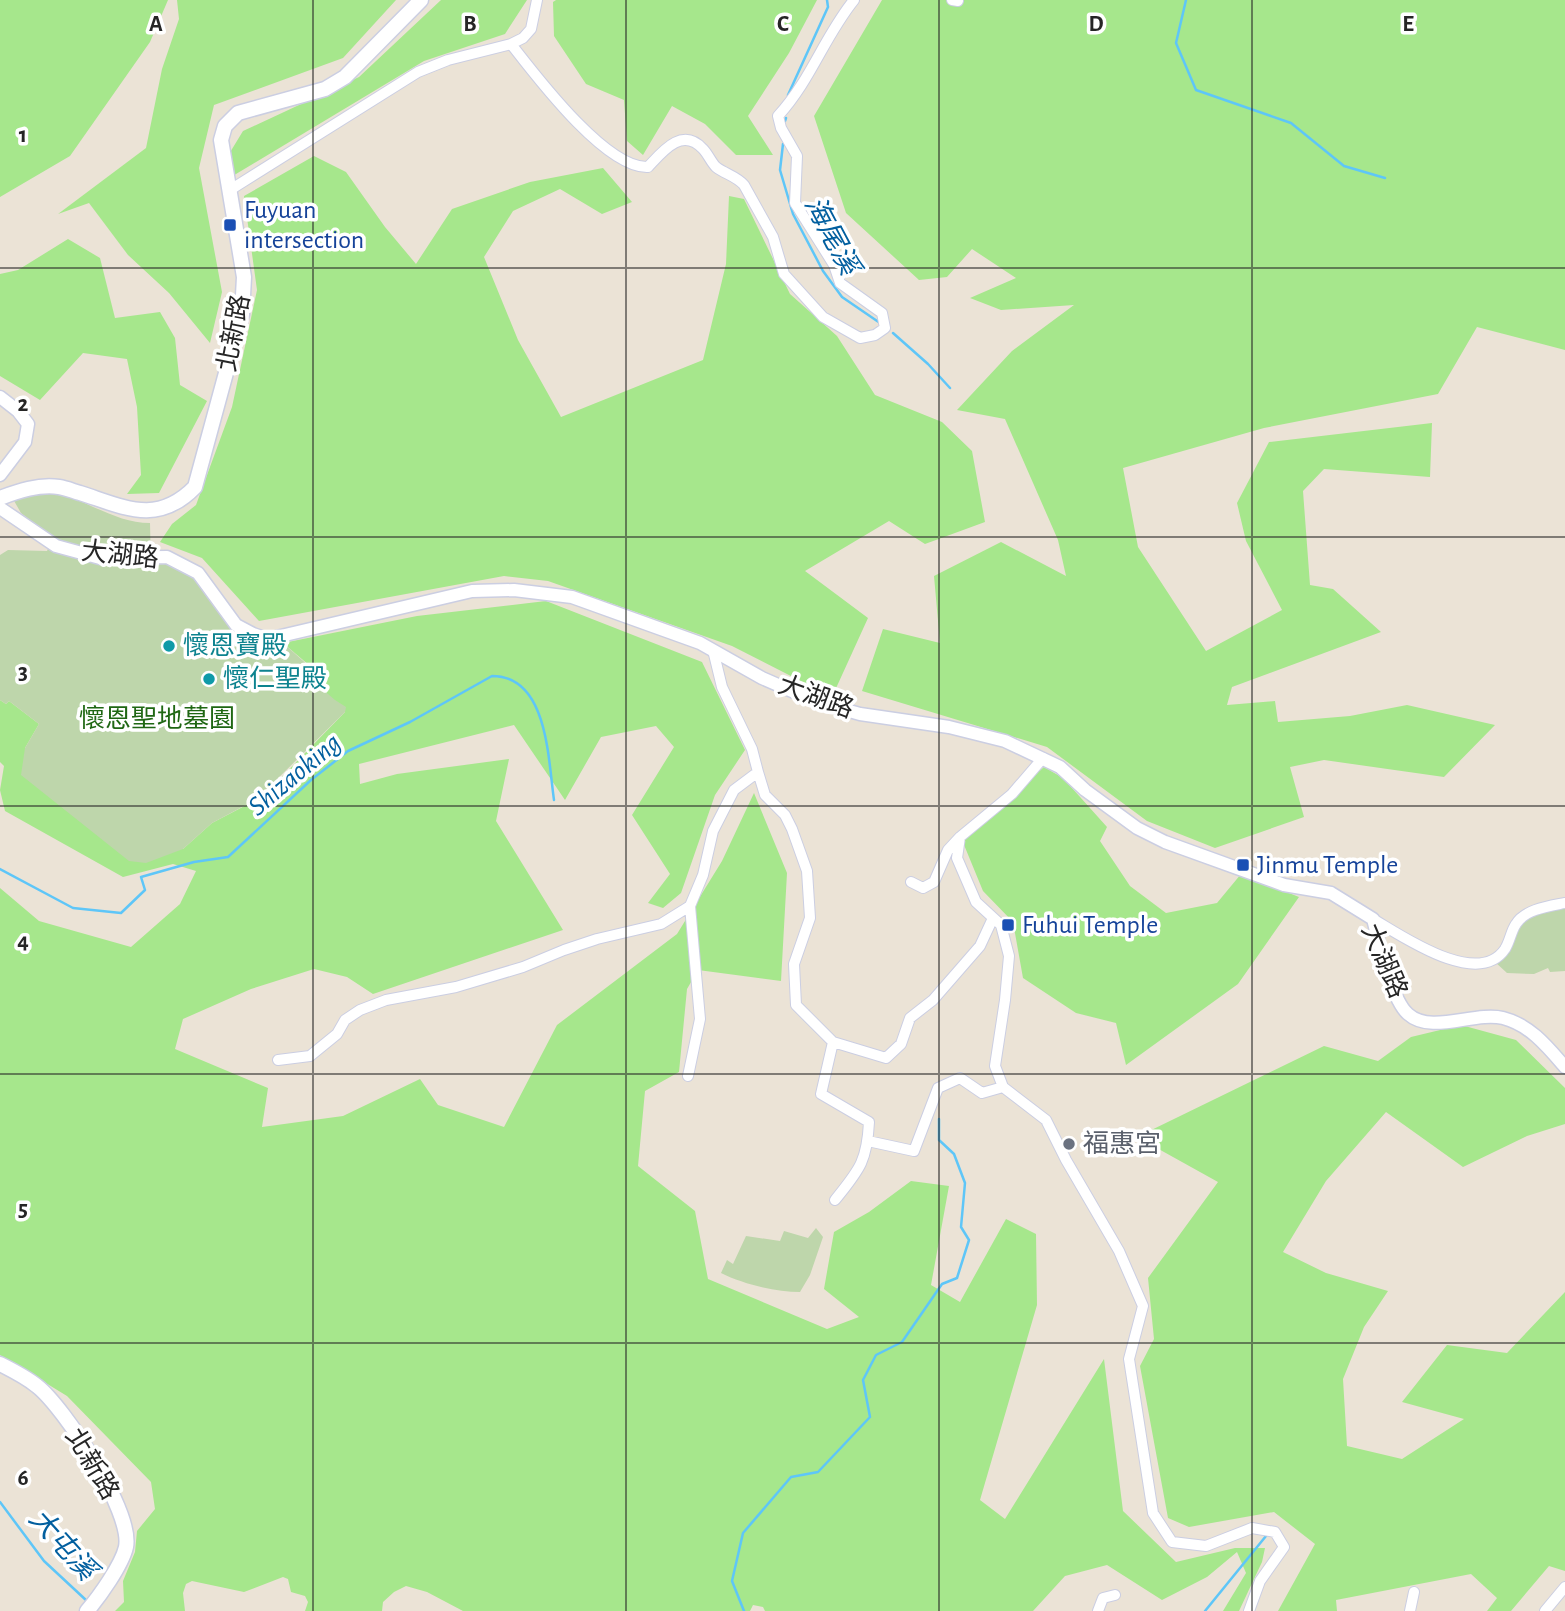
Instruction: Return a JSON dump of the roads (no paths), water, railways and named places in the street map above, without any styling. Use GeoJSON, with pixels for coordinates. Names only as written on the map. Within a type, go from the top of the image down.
{"type":"FeatureCollection","features":[{"type":"Feature","properties":{"kind":"main road","name":"北新路"},"geometry":{"type":"LineString","coordinates":[[0,498],[35,488],[59,487],[130,510],[158,509],[184,499],[195,487],[242,314],[244,276],[221,141],[225,126],[238,113],[326,89],[345,77],[421,0]]}},
{"type":"Feature","properties":{"kind":"main road","name":"北新路"},"geometry":{"type":"LineString","coordinates":[[0,1364],[37,1386],[57,1407],[112,1491],[125,1526],[126,1547],[104,1590],[87,1611]]}},
{"type":"Feature","properties":{"kind":"street"},"geometry":{"type":"LineString","coordinates":[[230,190],[418,72],[523,38],[531,29],[537,0]]}},
{"type":"Feature","properties":{"kind":"street"},"geometry":{"type":"LineString","coordinates":[[511,44],[566,114],[607,148],[638,168],[648,167],[666,146],[675,141],[688,141],[701,146],[716,167],[739,179],[744,185],[773,237],[784,274],[823,317],[860,338],[875,335],[885,328],[882,313],[840,283],[834,265],[795,202],[797,156],[782,128],[779,116],[807,80],[853,0]]}},
{"type":"Feature","properties":{"kind":"street"},"geometry":{"type":"LineString","coordinates":[[952,0],[958,1]]}},
{"type":"Feature","properties":{"kind":"street"},"geometry":{"type":"LineString","coordinates":[[0,397],[18,411],[28,424],[24,442],[0,475]]}},
{"type":"Feature","properties":{"kind":"street","name":"大湖路"},"geometry":{"type":"LineString","coordinates":[[0,508],[56,546],[100,558],[167,557],[198,573],[236,625],[253,635],[268,639],[472,591],[514,590],[572,597],[700,643],[762,678],[817,702],[860,714],[949,727],[1005,740],[1060,767],[1085,790],[1137,828],[1165,842],[1284,885],[1331,893],[1373,919],[1391,984],[1407,1014],[1418,1020],[1442,1023],[1482,1016],[1502,1017],[1541,1038],[1565,1067]]}},
{"type":"Feature","properties":{"kind":"street"},"geometry":{"type":"LineString","coordinates":[[713,650],[722,687],[752,749],[765,795],[785,815],[807,871],[810,918],[794,964],[796,1005],[833,1042],[886,1058],[901,1044],[910,1018],[933,1000],[981,946],[993,918]]}},
{"type":"Feature","properties":{"kind":"street"},"geometry":{"type":"LineString","coordinates":[[911,882],[923,888],[934,882],[948,850],[1012,794],[1043,758]]}},
{"type":"Feature","properties":{"kind":"street"},"geometry":{"type":"LineString","coordinates":[[688,1076],[700,1018],[690,906],[703,875],[713,831],[734,790],[758,772]]}},
{"type":"Feature","properties":{"kind":"street"},"geometry":{"type":"LineString","coordinates":[[960,837],[957,858],[976,902],[1002,925],[1009,956],[995,1066],[1003,1087],[1046,1120],[1119,1251],[1143,1306],[1129,1359],[1153,1513],[1172,1542],[1206,1546],[1252,1528],[1275,1532],[1284,1547],[1260,1581],[1248,1611]]}},
{"type":"Feature","properties":{"kind":"street"},"geometry":{"type":"LineString","coordinates":[[1373,919],[1420,947],[1448,959],[1488,963],[1506,948],[1517,921],[1544,906],[1565,903]]}},
{"type":"Feature","properties":{"kind":"street"},"geometry":{"type":"LineString","coordinates":[[278,1060],[310,1056],[337,1034],[345,1020],[360,1010],[523,967],[597,939],[661,924],[690,906]]}},
{"type":"Feature","properties":{"kind":"street"},"geometry":{"type":"LineString","coordinates":[[833,1042],[821,1094],[869,1122],[868,1141],[861,1167],[835,1200]]}},
{"type":"Feature","properties":{"kind":"street"},"geometry":{"type":"LineString","coordinates":[[868,1141],[914,1151],[939,1088],[960,1078],[982,1093],[1003,1087]]}},
{"type":"Feature","properties":{"kind":"street"},"geometry":{"type":"LineString","coordinates":[[1545,1611],[1565,1587]]}},
{"type":"Feature","properties":{"kind":"street"},"geometry":{"type":"LineString","coordinates":[[1409,1611],[1414,1592]]}},
{"type":"Feature","properties":{"kind":"street"},"geometry":{"type":"LineString","coordinates":[[1098,1611],[1103,1598],[1115,1595]]}},
{"type":"Feature","properties":{"kind":"waterway","name":"海尾溪"},"geometry":{"type":"LineString","coordinates":[[788,95],[828,7],[827,0]]}},
{"type":"Feature","properties":{"kind":"waterway"},"geometry":{"type":"LineString","coordinates":[[1186,0],[1176,43],[1196,90],[1291,123],[1344,166],[1385,178]]}},
{"type":"Feature","properties":{"kind":"waterway","name":"海尾溪"},"geometry":{"type":"LineString","coordinates":[[783,144],[780,170],[793,214],[823,271],[842,297],[880,323]]}},
{"type":"Feature","properties":{"kind":"waterway","name":"海尾溪"},"geometry":{"type":"LineString","coordinates":[[893,333],[950,388]]}},
{"type":"Feature","properties":{"kind":"waterway","name":"Shizaoking"},"geometry":{"type":"LineString","coordinates":[[0,869],[73,908],[121,913],[145,890],[141,877],[194,862],[228,857],[311,780],[348,751],[410,722],[492,676],[510,680],[524,690],[535,704],[547,743],[554,800]]}},
{"type":"Feature","properties":{"kind":"waterway"},"geometry":{"type":"LineString","coordinates":[[744,1611],[732,1581],[743,1533],[791,1477],[818,1472],[870,1417],[863,1380],[876,1355],[902,1342],[942,1284],[957,1278],[969,1240],[961,1227],[965,1183],[954,1154],[939,1140],[939,1119]]}},
{"type":"Feature","properties":{"kind":"waterway","name":"大屯溪"},"geometry":{"type":"LineString","coordinates":[[0,1502],[44,1561],[87,1601]]}},
{"type":"Feature","properties":{"kind":"waterway"},"geometry":{"type":"LineString","coordinates":[[1205,1611],[1266,1536]]}},
{"type":"Feature","properties":{"kind":"place","name":"Fuyuan intersection"},"geometry":{"type":"Point","coordinates":[230,225]}},
{"type":"Feature","properties":{"kind":"place","name":"懷恩寶殿"},"geometry":{"type":"Point","coordinates":[169,646]}},
{"type":"Feature","properties":{"kind":"place","name":"懷仁聖殿"},"geometry":{"type":"Point","coordinates":[209,679]}},
{"type":"Feature","properties":{"kind":"place","name":"Jinmu Temple"},"geometry":{"type":"Point","coordinates":[1243,865]}},
{"type":"Feature","properties":{"kind":"place","name":"Fuhui Temple"},"geometry":{"type":"Point","coordinates":[1008,925]}},
{"type":"Feature","properties":{"kind":"place","name":"福惠宮"},"geometry":{"type":"Point","coordinates":[1069,1144]}},
{"type":"Feature","properties":{"kind":"park label","name":"懷恩聖地墓園"},"geometry":{"type":"Point","coordinates":[157,719]}}]}
